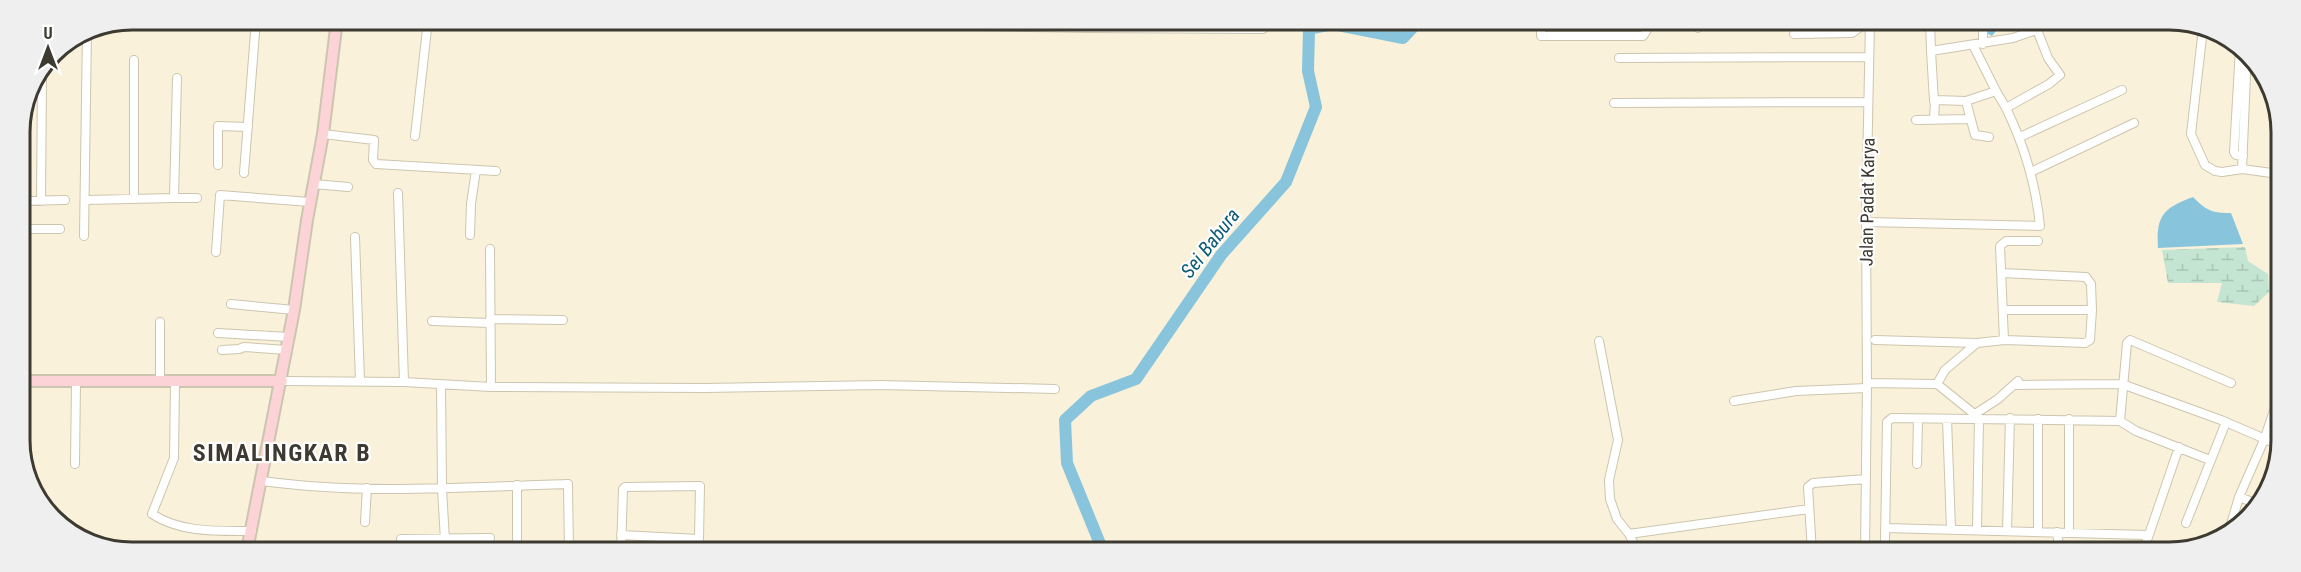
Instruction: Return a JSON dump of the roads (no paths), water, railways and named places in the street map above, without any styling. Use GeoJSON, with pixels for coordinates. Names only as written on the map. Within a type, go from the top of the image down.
{"type":"FeatureCollection","features":[{"type":"Feature","properties":{"kind":"main road"},"geometry":{"type":"LineString","coordinates":[[250,542],[290,337],[336,30]]}},
{"type":"Feature","properties":{"kind":"main road"},"geometry":{"type":"LineString","coordinates":[[30,381],[282,381]]}},
{"type":"Feature","properties":{"kind":"street"},"geometry":{"type":"LineString","coordinates":[[244,173],[255,30]]}},
{"type":"Feature","properties":{"kind":"street"},"geometry":{"type":"LineString","coordinates":[[415,136],[427,30]]}},
{"type":"Feature","properties":{"kind":"street"},"geometry":{"type":"LineString","coordinates":[[1541,30],[1541,36],[1643,36],[1647,30]]}},
{"type":"Feature","properties":{"kind":"street"},"geometry":{"type":"LineString","coordinates":[[1812,30],[1812,34]]}},
{"type":"Feature","properties":{"kind":"street"},"geometry":{"type":"LineString","coordinates":[[1794,34],[1855,32],[1857,30]]}},
{"type":"Feature","properties":{"kind":"street","name":"Jalan Padat Karya"},"geometry":{"type":"LineString","coordinates":[[1865,542],[1866,222],[1870,30]]}},
{"type":"Feature","properties":{"kind":"street"},"geometry":{"type":"LineString","coordinates":[[1930,30],[1934,120]]}},
{"type":"Feature","properties":{"kind":"street"},"geometry":{"type":"LineString","coordinates":[[1983,30],[1983,44]]}},
{"type":"Feature","properties":{"kind":"street"},"geometry":{"type":"LineString","coordinates":[[1931,51],[2013,38],[2028,30]]}},
{"type":"Feature","properties":{"kind":"street"},"geometry":{"type":"LineString","coordinates":[[2006,108],[2049,84],[2060,75],[2049,58],[2037,30]]}},
{"type":"Feature","properties":{"kind":"street"},"geometry":{"type":"LineString","coordinates":[[2202,35],[2191,134],[2205,165],[2222,172],[2242,169],[2271,173]]}},
{"type":"Feature","properties":{"kind":"street"},"geometry":{"type":"LineString","coordinates":[[84,236],[87,41]]}},
{"type":"Feature","properties":{"kind":"street"},"geometry":{"type":"LineString","coordinates":[[1866,222],[2040,226],[2031,172],[2020,137],[1973,45]]}},
{"type":"Feature","properties":{"kind":"street"},"geometry":{"type":"LineString","coordinates":[[1619,58],[1869,57]]}},
{"type":"Feature","properties":{"kind":"street"},"geometry":{"type":"LineString","coordinates":[[2239,59],[2234,152],[2242,156]]}},
{"type":"Feature","properties":{"kind":"street"},"geometry":{"type":"LineString","coordinates":[[134,60],[134,199]]}},
{"type":"Feature","properties":{"kind":"street"},"geometry":{"type":"LineString","coordinates":[[2242,169],[2246,67]]}},
{"type":"Feature","properties":{"kind":"street"},"geometry":{"type":"LineString","coordinates":[[174,198],[177,78]]}},
{"type":"Feature","properties":{"kind":"street"},"geometry":{"type":"LineString","coordinates":[[41,201],[42,85]]}},
{"type":"Feature","properties":{"kind":"street"},"geometry":{"type":"LineString","coordinates":[[2020,137],[2122,90]]}},
{"type":"Feature","properties":{"kind":"street"},"geometry":{"type":"LineString","coordinates":[[1934,101],[1965,101],[1996,91]]}},
{"type":"Feature","properties":{"kind":"street"},"geometry":{"type":"LineString","coordinates":[[1965,101],[1975,135],[1989,137]]}},
{"type":"Feature","properties":{"kind":"street"},"geometry":{"type":"LineString","coordinates":[[1614,103],[1868,102]]}},
{"type":"Feature","properties":{"kind":"street"},"geometry":{"type":"LineString","coordinates":[[1916,120],[1970,118]]}},
{"type":"Feature","properties":{"kind":"street"},"geometry":{"type":"LineString","coordinates":[[2031,172],[2134,123]]}},
{"type":"Feature","properties":{"kind":"street"},"geometry":{"type":"LineString","coordinates":[[218,165],[218,126],[248,127]]}},
{"type":"Feature","properties":{"kind":"street"},"geometry":{"type":"LineString","coordinates":[[322,134],[374,140],[373,160],[376,164],[496,171]]}},
{"type":"Feature","properties":{"kind":"street"},"geometry":{"type":"LineString","coordinates":[[470,235],[471,204],[476,170]]}},
{"type":"Feature","properties":{"kind":"street"},"geometry":{"type":"LineString","coordinates":[[314,183],[348,187]]}},
{"type":"Feature","properties":{"kind":"street"},"geometry":{"type":"LineString","coordinates":[[398,192],[404,382]]}},
{"type":"Feature","properties":{"kind":"street"},"geometry":{"type":"LineString","coordinates":[[216,252],[220,195],[310,202]]}},
{"type":"Feature","properties":{"kind":"street"},"geometry":{"type":"LineString","coordinates":[[86,200],[197,198]]}},
{"type":"Feature","properties":{"kind":"street"},"geometry":{"type":"LineString","coordinates":[[30,201],[65,200]]}},
{"type":"Feature","properties":{"kind":"street"},"geometry":{"type":"LineString","coordinates":[[30,229],[60,229]]}},
{"type":"Feature","properties":{"kind":"street"},"geometry":{"type":"LineString","coordinates":[[355,237],[360,381]]}},
{"type":"Feature","properties":{"kind":"street"},"geometry":{"type":"LineString","coordinates":[[2004,340],[2000,246],[2002,242],[2038,242]]}},
{"type":"Feature","properties":{"kind":"street"},"geometry":{"type":"LineString","coordinates":[[490,249],[491,387]]}},
{"type":"Feature","properties":{"kind":"street"},"geometry":{"type":"LineString","coordinates":[[1875,340],[1977,343],[2004,340],[2088,343],[2092,310],[2091,284],[2086,277],[2002,273]]}},
{"type":"Feature","properties":{"kind":"street"},"geometry":{"type":"LineString","coordinates":[[231,304],[294,310]]}},
{"type":"Feature","properties":{"kind":"street"},"geometry":{"type":"LineString","coordinates":[[2003,310],[2092,310]]}},
{"type":"Feature","properties":{"kind":"street"},"geometry":{"type":"LineString","coordinates":[[432,321],[563,320]]}},
{"type":"Feature","properties":{"kind":"street"},"geometry":{"type":"LineString","coordinates":[[160,322],[160,382]]}},
{"type":"Feature","properties":{"kind":"street"},"geometry":{"type":"LineString","coordinates":[[218,333],[290,337]]}},
{"type":"Feature","properties":{"kind":"street"},"geometry":{"type":"LineString","coordinates":[[2120,422],[2127,343],[2134,340],[2231,382]]}},
{"type":"Feature","properties":{"kind":"street"},"geometry":{"type":"LineString","coordinates":[[1599,341],[1618,440],[1608,491],[1617,519],[1633,542]]}},
{"type":"Feature","properties":{"kind":"street"},"geometry":{"type":"LineString","coordinates":[[1937,384],[1945,369],[1977,343]]}},
{"type":"Feature","properties":{"kind":"street"},"geometry":{"type":"LineString","coordinates":[[222,350],[244,347],[287,350]]}},
{"type":"Feature","properties":{"kind":"street"},"geometry":{"type":"LineString","coordinates":[[175,381],[174,458],[152,514],[176,525],[193,529],[252,531]]}},
{"type":"Feature","properties":{"kind":"street"},"geometry":{"type":"LineString","coordinates":[[282,381],[404,382],[491,387],[705,388],[881,385],[1055,389]]}},
{"type":"Feature","properties":{"kind":"street"},"geometry":{"type":"LineString","coordinates":[[1977,416],[2016,385],[2123,381],[2226,422],[2271,443]]}},
{"type":"Feature","properties":{"kind":"street"},"geometry":{"type":"LineString","coordinates":[[75,464],[76,382]]}},
{"type":"Feature","properties":{"kind":"street"},"geometry":{"type":"LineString","coordinates":[[1734,401],[1796,391],[1867,385],[1937,384],[1977,416]]}},
{"type":"Feature","properties":{"kind":"street"},"geometry":{"type":"LineString","coordinates":[[441,385],[445,540]]}},
{"type":"Feature","properties":{"kind":"street"},"geometry":{"type":"LineString","coordinates":[[1977,416],[1977,529]]}},
{"type":"Feature","properties":{"kind":"street"},"geometry":{"type":"LineString","coordinates":[[1885,540],[1887,422],[1892,418],[1947,419],[1977,416],[2120,422],[2136,431],[2210,460]]}},
{"type":"Feature","properties":{"kind":"street"},"geometry":{"type":"LineString","coordinates":[[2007,531],[2010,418]]}},
{"type":"Feature","properties":{"kind":"street"},"geometry":{"type":"LineString","coordinates":[[1917,464],[1918,419]]}},
{"type":"Feature","properties":{"kind":"street"},"geometry":{"type":"LineString","coordinates":[[1947,419],[1951,529]]}},
{"type":"Feature","properties":{"kind":"street"},"geometry":{"type":"LineString","coordinates":[[2038,419],[2038,532]]}},
{"type":"Feature","properties":{"kind":"street"},"geometry":{"type":"LineString","coordinates":[[2069,420],[2069,532]]}},
{"type":"Feature","properties":{"kind":"street"},"geometry":{"type":"LineString","coordinates":[[2186,523],[2226,422]]}},
{"type":"Feature","properties":{"kind":"street"},"geometry":{"type":"LineString","coordinates":[[2232,519],[2239,497],[2271,424]]}},
{"type":"Feature","properties":{"kind":"street"},"geometry":{"type":"LineString","coordinates":[[2146,542],[2179,447]]}},
{"type":"Feature","properties":{"kind":"street"},"geometry":{"type":"LineString","coordinates":[[1811,542],[1808,487],[1810,484],[1866,479]]}},
{"type":"Feature","properties":{"kind":"street"},"geometry":{"type":"LineString","coordinates":[[262,481],[328,489],[442,489],[569,484],[569,542]]}},
{"type":"Feature","properties":{"kind":"street"},"geometry":{"type":"LineString","coordinates":[[517,485],[517,542]]}},
{"type":"Feature","properties":{"kind":"street"},"geometry":{"type":"LineString","coordinates":[[621,535],[699,539],[700,486],[625,487],[621,535],[621,542]]}},
{"type":"Feature","properties":{"kind":"street"},"geometry":{"type":"LineString","coordinates":[[365,522],[367,488]]}},
{"type":"Feature","properties":{"kind":"street"},"geometry":{"type":"LineString","coordinates":[[2239,497],[2250,502]]}},
{"type":"Feature","properties":{"kind":"street"},"geometry":{"type":"LineString","coordinates":[[1629,534],[1809,508]]}},
{"type":"Feature","properties":{"kind":"street"},"geometry":{"type":"LineString","coordinates":[[1885,528],[2148,535]]}},
{"type":"Feature","properties":{"kind":"street"},"geometry":{"type":"LineString","coordinates":[[2057,532],[2058,542]]}},
{"type":"Feature","properties":{"kind":"street"},"geometry":{"type":"LineString","coordinates":[[401,539],[490,538]]}},
{"type":"Feature","properties":{"kind":"water"},"geometry":{"type":"Polygon","coordinates":[[[1980,30],[1997,30],[1992,36],[1980,30]]]}},
{"type":"Feature","properties":{"kind":"water"},"geometry":{"type":"Polygon","coordinates":[[[2193,197],[2210,210],[2231,213],[2243,244],[2158,248],[2158,228],[2164,215],[2175,205],[2193,197]]]}},
{"type":"Feature","properties":{"kind":"waterway","name":"Sei Babura"},"geometry":{"type":"LineString","coordinates":[[1099,542],[1067,463],[1065,420],[1091,396],[1136,379],[1221,255],[1286,182],[1316,107],[1308,71],[1309,30]]}},
{"type":"Feature","properties":{"kind":"waterway","name":"Sei Babura"},"geometry":{"type":"LineString","coordinates":[[1363,30],[1403,38],[1411,30]]}},
{"type":"Feature","properties":{"kind":"district","name":"SIMALINGKAR B"},"geometry":{"type":"Point","coordinates":[282,453]}}]}
